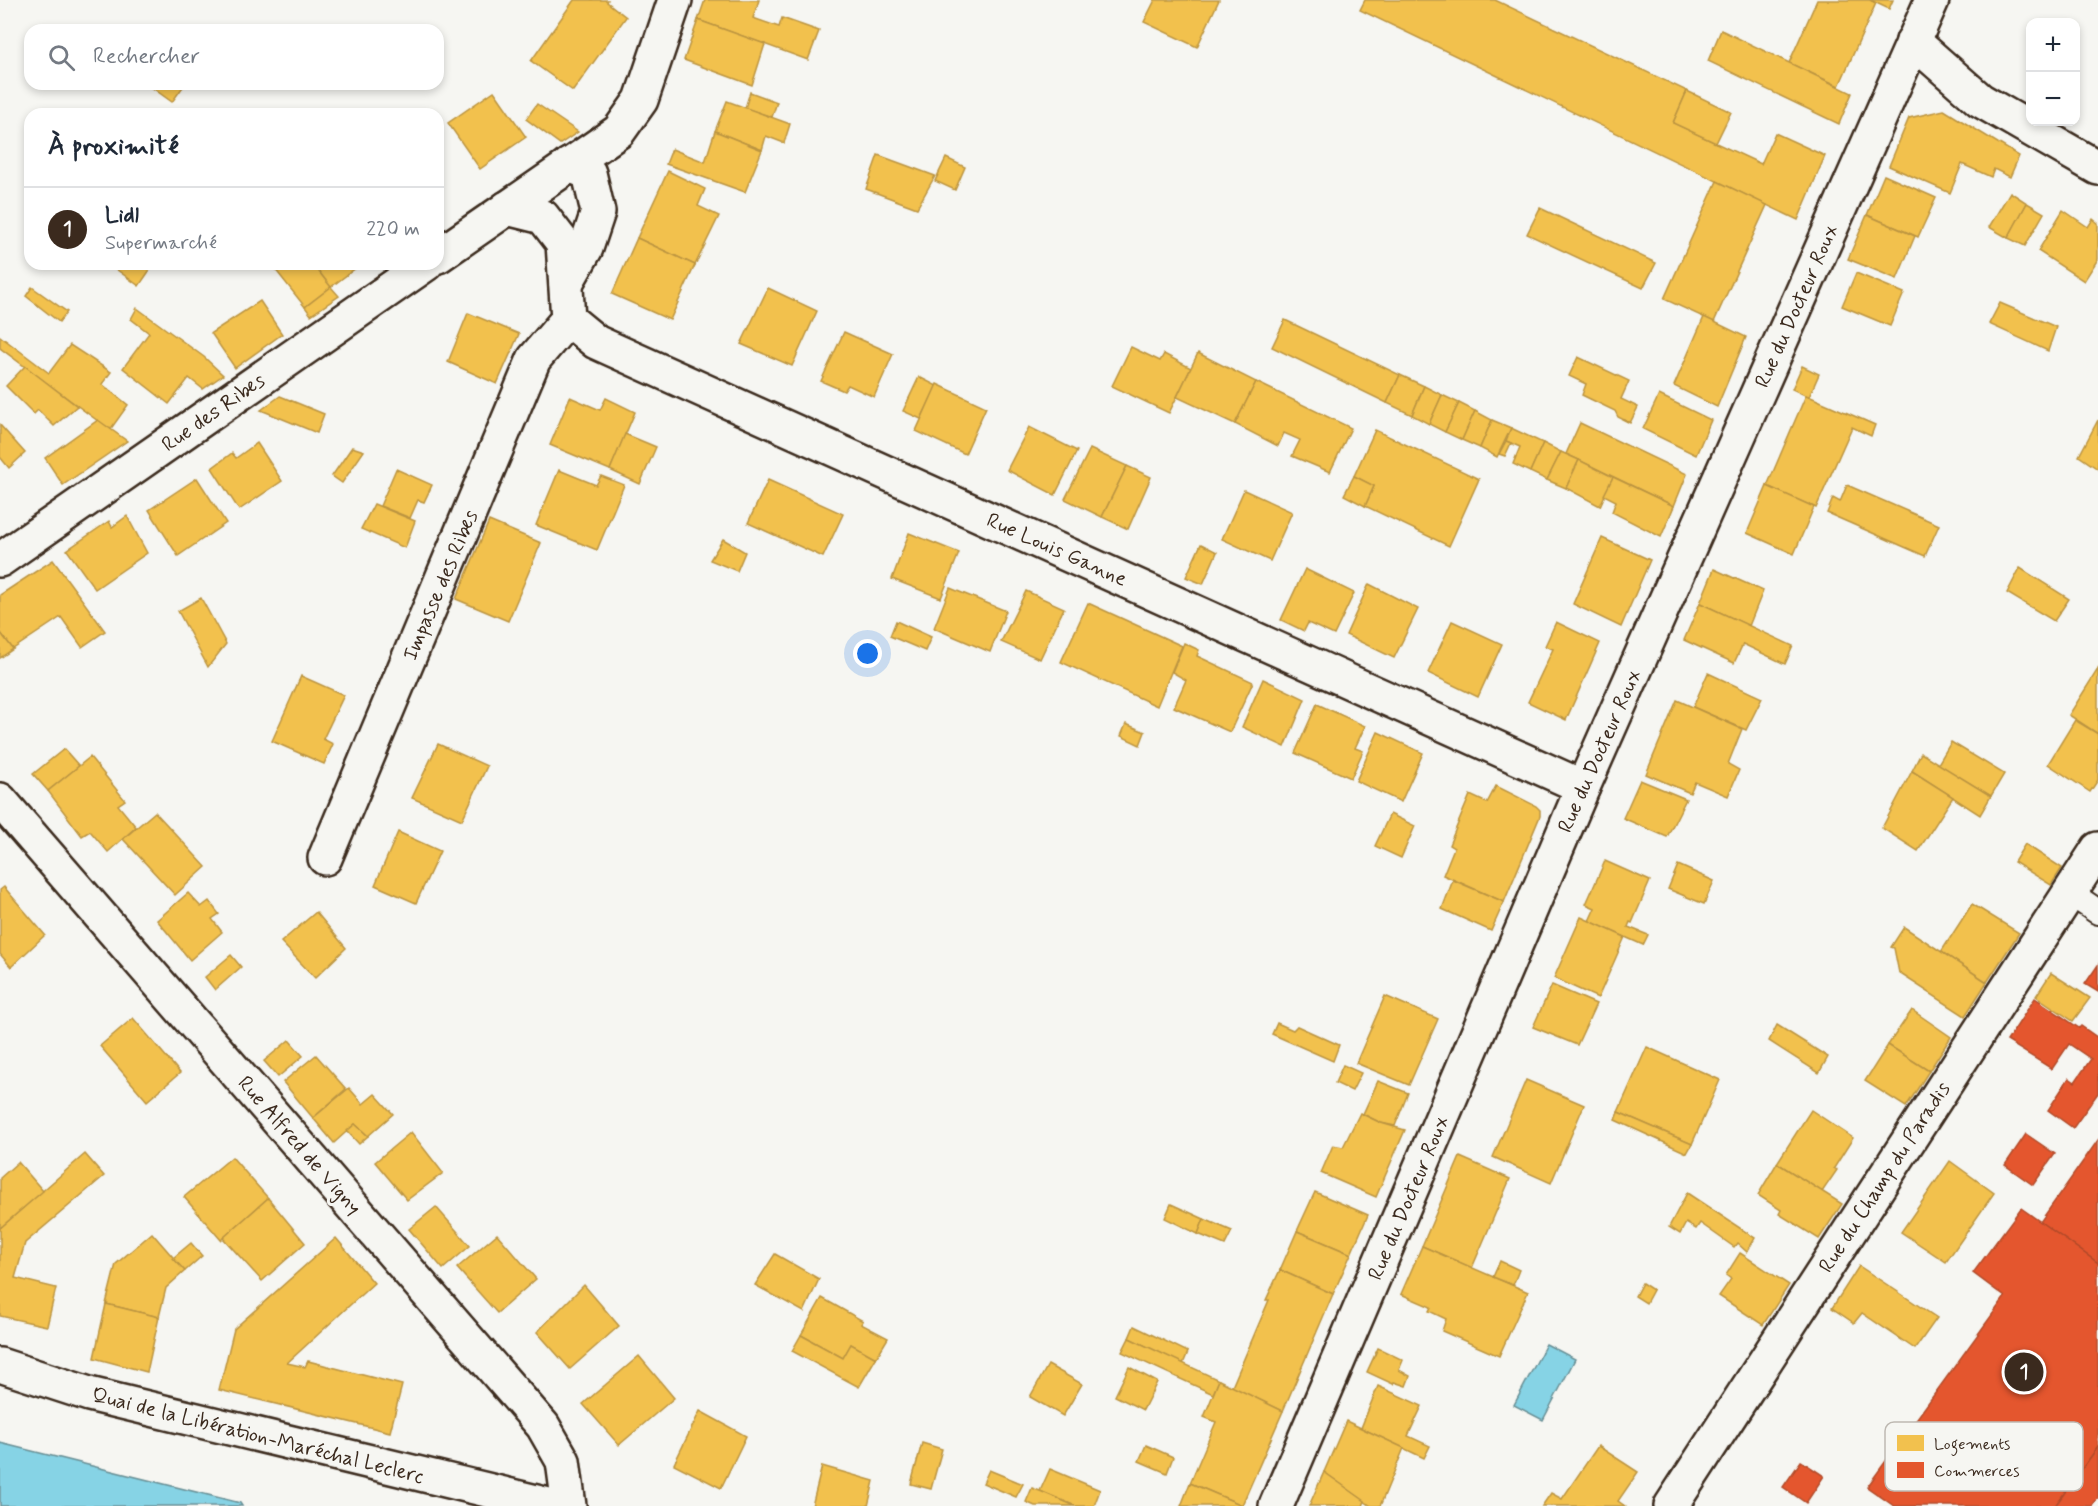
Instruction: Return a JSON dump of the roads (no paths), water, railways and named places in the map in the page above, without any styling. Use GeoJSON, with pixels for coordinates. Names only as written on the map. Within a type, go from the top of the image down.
{"type":"FeatureCollection","features":[{"type":"Feature","properties":{"kind":"street"},"geometry":{"type":"LineString","coordinates":[[444,252],[619,131],[641,100],[675,0]]}},
{"type":"Feature","properties":{"kind":"street","name":"Rue du Docteur Roux"},"geometry":{"type":"LineString","coordinates":[[1276,1506],[1583,787],[1932,0]]}},
{"type":"Feature","properties":{"kind":"street"},"geometry":{"type":"LineString","coordinates":[[1913,41],[1980,99],[2098,168]]}},
{"type":"Feature","properties":{"kind":"street"},"geometry":{"type":"LineString","coordinates":[[566,283],[586,248],[598,212],[589,173],[569,165]]}},
{"type":"Feature","properties":{"kind":"street"},"geometry":{"type":"LineString","coordinates":[[507,208],[543,217],[563,243],[568,319]]}},
{"type":"Feature","properties":{"kind":"street","name":"Rue des Ribes"},"geometry":{"type":"LineString","coordinates":[[0,560],[417,270]]}},
{"type":"Feature","properties":{"kind":"street","name":"Rue Louis Ganne"},"geometry":{"type":"LineString","coordinates":[[568,319],[596,342],[1583,787]]}},
{"type":"Feature","properties":{"kind":"street","name":"Impasse des Ribes"},"geometry":{"type":"LineString","coordinates":[[325,858],[534,359],[568,319]]}},
{"type":"Feature","properties":{"kind":"street","name":"Rue Alfred de Vigny"},"geometry":{"type":"LineString","coordinates":[[0,800],[543,1426],[563,1461],[569,1506]]}},
{"type":"Feature","properties":{"kind":"street","name":"Rue du Champ du Paradis"},"geometry":{"type":"LineString","coordinates":[[1671,1506],[2098,849]]}},
{"type":"Feature","properties":{"kind":"street","name":"Quai de la Libération-Maréchal Leclerc"},"geometry":{"type":"LineString","coordinates":[[0,1365],[89,1394],[553,1506]]}},
{"type":"Feature","properties":{"kind":"lane"},"geometry":{"type":"LineString","coordinates":[[2070,893],[2098,912]]}},
{"type":"Feature","properties":{"kind":"water"},"geometry":{"type":"Polygon","coordinates":[[[1546,1344],[1575,1359],[1543,1420],[1514,1405],[1546,1344]]]}},
{"type":"Feature","properties":{"kind":"water"},"geometry":{"type":"Polygon","coordinates":[[[0,1443],[240,1503],[242,1506],[0,1506],[0,1443]]]}},
{"type":"Feature","properties":{"kind":"place","name":"Lidl"},"geometry":{"type":"Point","coordinates":[2024,1372]}}]}
